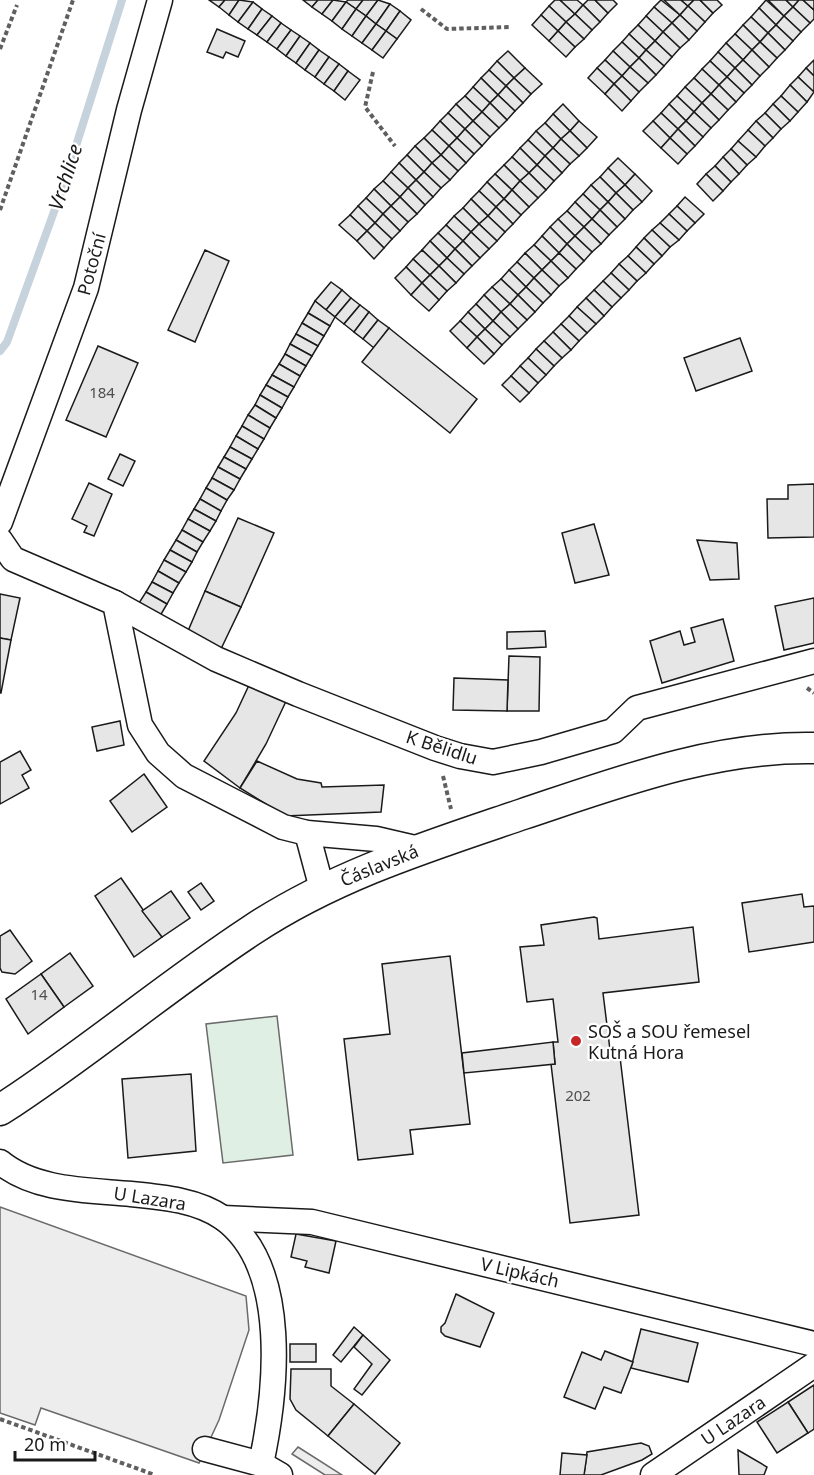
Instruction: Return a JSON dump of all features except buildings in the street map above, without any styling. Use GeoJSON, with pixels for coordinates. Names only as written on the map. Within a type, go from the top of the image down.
{"type":"FeatureCollection","features":[{"type":"Feature","properties":{"kind":"street","name":"Potoční"},"geometry":{"type":"LineString","coordinates":[[0,522],[86,288],[129,110],[160,0]]}},
{"type":"Feature","properties":{"kind":"street","name":"K Bělidlu"},"geometry":{"type":"LineString","coordinates":[[0,540],[13,559],[115,603],[216,659],[435,748],[460,756],[494,762],[541,752],[613,730],[637,708],[814,661]]}},
{"type":"Feature","properties":{"kind":"street"},"geometry":{"type":"LineString","coordinates":[[115,603],[140,725],[158,753],[184,776],[283,827],[307,833],[376,839],[419,849]]}},
{"type":"Feature","properties":{"kind":"street","name":"Čáslavská"},"geometry":{"type":"LineString","coordinates":[[0,1110],[252,930],[322,889],[419,849],[674,766],[732,754],[790,747],[814,747]]}},
{"type":"Feature","properties":{"kind":"street"},"geometry":{"type":"LineString","coordinates":[[307,833],[322,889]]}},
{"type":"Feature","properties":{"kind":"street","name":"U Lazara"},"geometry":{"type":"LineString","coordinates":[[0,1162],[24,1177],[48,1185],[184,1202],[223,1218],[246,1244],[254,1258],[270,1307],[274,1386],[270,1469],[205,1449]]}},
{"type":"Feature","properties":{"kind":"street","name":"V Lipkách"},"geometry":{"type":"LineString","coordinates":[[223,1218],[312,1222],[814,1344]]}},
{"type":"Feature","properties":{"kind":"street","name":"U Lazara"},"geometry":{"type":"LineString","coordinates":[[653,1475],[814,1365]]}},
{"type":"Feature","properties":{"kind":"path"},"geometry":{"type":"LineString","coordinates":[[0,210],[73,0]]}},
{"type":"Feature","properties":{"kind":"path"},"geometry":{"type":"LineString","coordinates":[[0,49],[17,5]]}},
{"type":"Feature","properties":{"kind":"path"},"geometry":{"type":"LineString","coordinates":[[421,9],[447,29],[510,27]]}},
{"type":"Feature","properties":{"kind":"path"},"geometry":{"type":"LineString","coordinates":[[373,72],[365,107],[395,146]]}},
{"type":"Feature","properties":{"kind":"path"},"geometry":{"type":"LineString","coordinates":[[0,1419],[155,1475]]}},
{"type":"Feature","properties":{"kind":"green space"},"geometry":{"type":"Polygon","coordinates":[[[277,1016],[293,1155],[223,1163],[206,1024],[277,1016]]]}},
{"type":"Feature","properties":{"kind":"shaded area"},"geometry":{"type":"Polygon","coordinates":[[[0,1207],[246,1296],[249,1330],[219,1420],[199,1463],[41,1408],[35,1425],[0,1413],[0,1207]]]}},
{"type":"Feature","properties":{"kind":"shaded area"},"geometry":{"type":"Polygon","coordinates":[[[298,1447],[342,1475],[325,1475],[292,1454],[298,1447]]]}},
{"type":"Feature","properties":{"kind":"waterway","name":"Vrchlice"},"geometry":{"type":"LineString","coordinates":[[0,351],[7,342],[64,184],[122,0]]}},
{"type":"Feature","properties":{"kind":"place","name":"SOŠ a SOU řemesel Kutná Hora"},"geometry":{"type":"Point","coordinates":[576,1041]}}]}
